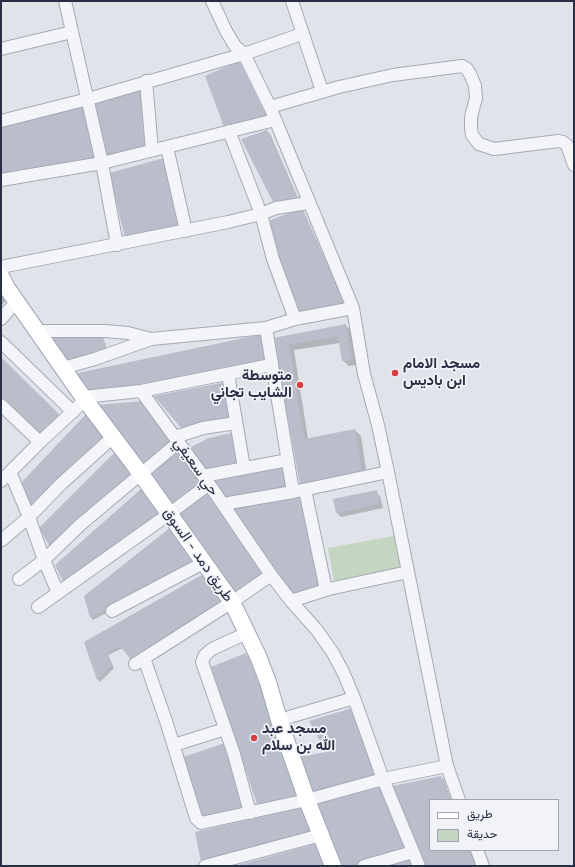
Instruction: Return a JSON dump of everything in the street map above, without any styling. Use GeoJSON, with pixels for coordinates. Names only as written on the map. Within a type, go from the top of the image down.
{"type":"FeatureCollection","features":[{"type":"Feature","properties":{"kind":"main road","name":"طريق دمد - السوق"},"geometry":{"type":"LineString","coordinates":[[1,268],[6,288],[232,602],[268,682],[279,720],[307,800],[333,866]]}},
{"type":"Feature","properties":{"kind":"street"},"geometry":{"type":"LineString","coordinates":[[65,1],[102,163],[117,245]]}},
{"type":"Feature","properties":{"kind":"street"},"geometry":{"type":"LineString","coordinates":[[212,1],[226,32],[235,46],[244,54],[270,107],[308,203],[339,272],[352,308],[364,374],[378,425],[388,472],[447,766],[459,799]]}},
{"type":"Feature","properties":{"kind":"street"},"geometry":{"type":"LineString","coordinates":[[292,1],[322,91]]}},
{"type":"Feature","properties":{"kind":"street"},"geometry":{"type":"LineString","coordinates":[[1,49],[72,32]]}},
{"type":"Feature","properties":{"kind":"street"},"geometry":{"type":"LineString","coordinates":[[1,121],[88,99],[146,81],[244,54],[302,34]]}},
{"type":"Feature","properties":{"kind":"street"},"geometry":{"type":"LineString","coordinates":[[270,107],[322,91],[393,75],[462,66],[467,69],[472,76],[475,86],[476,98],[471,117],[471,128],[472,135],[479,144],[494,149],[558,141],[563,142],[567,145],[574,165]]}},
{"type":"Feature","properties":{"kind":"street"},"geometry":{"type":"LineString","coordinates":[[146,81],[152,150]]}},
{"type":"Feature","properties":{"kind":"street"},"geometry":{"type":"LineString","coordinates":[[1,180],[102,163],[275,120]]}},
{"type":"Feature","properties":{"kind":"street"},"geometry":{"type":"LineString","coordinates":[[229,131],[261,214],[274,259],[295,319]]}},
{"type":"Feature","properties":{"kind":"street"},"geometry":{"type":"LineString","coordinates":[[167,147],[186,231]]}},
{"type":"Feature","properties":{"kind":"street"},"geometry":{"type":"LineString","coordinates":[[1,268],[186,231],[261,214],[276,208],[308,203]]}},
{"type":"Feature","properties":{"kind":"street"},"geometry":{"type":"LineString","coordinates":[[1,319],[16,302]]}},
{"type":"Feature","properties":{"kind":"street"},"geometry":{"type":"LineString","coordinates":[[63,368],[95,359],[151,339],[266,328],[295,319],[352,308]]}},
{"type":"Feature","properties":{"kind":"street"},"geometry":{"type":"LineString","coordinates":[[266,328],[288,460],[299,491],[326,590]]}},
{"type":"Feature","properties":{"kind":"street"},"geometry":{"type":"LineString","coordinates":[[37,331],[105,330],[128,333],[151,339]]}},
{"type":"Feature","properties":{"kind":"street"},"geometry":{"type":"LineString","coordinates":[[1,342],[73,412]]}},
{"type":"Feature","properties":{"kind":"street"},"geometry":{"type":"LineString","coordinates":[[1,481],[73,412],[84,398],[141,391],[271,365]]}},
{"type":"Feature","properties":{"kind":"street"},"geometry":{"type":"LineString","coordinates":[[228,374],[244,468]]}},
{"type":"Feature","properties":{"kind":"street","name":"حي سعيفي"},"geometry":{"type":"LineString","coordinates":[[141,391],[223,504],[299,491],[388,472]]}},
{"type":"Feature","properties":{"kind":"street"},"geometry":{"type":"LineString","coordinates":[[1,405],[40,442]]}},
{"type":"Feature","properties":{"kind":"street"},"geometry":{"type":"LineString","coordinates":[[19,579],[44,560],[86,520],[141,474],[177,440],[203,428],[236,423]]}},
{"type":"Feature","properties":{"kind":"street"},"geometry":{"type":"LineString","coordinates":[[2,540],[29,517],[61,484],[112,437]]}},
{"type":"Feature","properties":{"kind":"street"},"geometry":{"type":"LineString","coordinates":[[38,607],[169,514],[206,480],[244,468],[288,460]]}},
{"type":"Feature","properties":{"kind":"street"},"geometry":{"type":"LineString","coordinates":[[10,472],[58,593]]}},
{"type":"Feature","properties":{"kind":"street"},"geometry":{"type":"LineString","coordinates":[[223,504],[271,575],[291,602],[316,629],[333,653],[354,698],[383,779],[419,866]]}},
{"type":"Feature","properties":{"kind":"street"},"geometry":{"type":"LineString","coordinates":[[112,611],[203,563]]}},
{"type":"Feature","properties":{"kind":"street"},"geometry":{"type":"LineString","coordinates":[[291,602],[326,590],[408,572]]}},
{"type":"Feature","properties":{"kind":"street"},"geometry":{"type":"LineString","coordinates":[[271,575],[232,602],[139,661],[174,745],[198,821],[204,823],[250,813],[307,800],[383,779],[447,766]]}},
{"type":"Feature","properties":{"kind":"street"},"geometry":{"type":"LineString","coordinates":[[247,633],[212,649],[207,652],[202,659],[203,666],[234,754],[250,813]]}},
{"type":"Feature","properties":{"kind":"street"},"geometry":{"type":"LineString","coordinates":[[279,720],[354,698]]}},
{"type":"Feature","properties":{"kind":"street"},"geometry":{"type":"LineString","coordinates":[[174,745],[225,729]]}},
{"type":"Feature","properties":{"kind":"street"},"geometry":{"type":"LineString","coordinates":[[205,866],[321,835]]}},
{"type":"Feature","properties":{"kind":"street"},"geometry":{"type":"LineString","coordinates":[[477,851],[483,866]]}},
{"type":"Feature","properties":{"kind":"street"},"geometry":{"type":"LineString","coordinates":[[364,866],[413,852]]}},
{"type":"Feature","properties":{"kind":"green space"},"geometry":{"type":"Polygon","coordinates":[[[394,536],[400,568],[334,582],[328,548],[394,536]]]}},
{"type":"Feature","properties":{"kind":"building"},"geometry":{"type":"Polygon","coordinates":[[[239,61],[265,115],[224,127],[205,76],[239,61]]]}},
{"type":"Feature","properties":{"kind":"building"},"geometry":{"type":"Polygon","coordinates":[[[142,88],[148,145],[105,154],[92,103],[142,88]]]}},
{"type":"Feature","properties":{"kind":"building"},"geometry":{"type":"Polygon","coordinates":[[[85,104],[96,156],[1,173],[1,126],[85,104]]]}},
{"type":"Feature","properties":{"kind":"building"},"geometry":{"type":"Polygon","coordinates":[[[267,130],[299,202],[276,208],[241,139],[267,130]]]}},
{"type":"Feature","properties":{"kind":"building"},"geometry":{"type":"Polygon","coordinates":[[[164,158],[180,226],[125,238],[109,173],[164,158]]]}},
{"type":"Feature","properties":{"kind":"building"},"geometry":{"type":"Polygon","coordinates":[[[302,208],[344,304],[295,313],[268,221],[302,208]]]}},
{"type":"Feature","properties":{"kind":"building"},"geometry":{"type":"Polygon","coordinates":[[[346,324],[352,360],[342,361],[338,337],[289,344],[304,439],[355,429],[363,477],[301,490],[273,338],[346,324]]]}},
{"type":"Feature","properties":{"kind":"building"},"geometry":{"type":"Polygon","coordinates":[[[263,334],[271,362],[141,386],[88,392],[73,374],[263,334]]]}},
{"type":"Feature","properties":{"kind":"building"},"geometry":{"type":"Polygon","coordinates":[[[102,335],[108,351],[66,364],[47,338],[102,335]]]}},
{"type":"Feature","properties":{"kind":"building"},"geometry":{"type":"Polygon","coordinates":[[[1,357],[59,414],[33,440],[1,410],[1,357]]]}},
{"type":"Feature","properties":{"kind":"building"},"geometry":{"type":"Polygon","coordinates":[[[226,382],[232,420],[183,430],[154,396],[226,382]]]}},
{"type":"Feature","properties":{"kind":"building"},"geometry":{"type":"Polygon","coordinates":[[[144,401],[174,442],[141,468],[95,405],[144,401]]]}},
{"type":"Feature","properties":{"kind":"building"},"geometry":{"type":"Polygon","coordinates":[[[87,413],[106,438],[31,508],[20,484],[87,413]]]}},
{"type":"Feature","properties":{"kind":"building"},"geometry":{"type":"Polygon","coordinates":[[[235,432],[241,465],[207,472],[191,447],[209,438],[235,432]]]}},
{"type":"Feature","properties":{"kind":"building"},"geometry":{"type":"Polygon","coordinates":[[[179,449],[204,483],[170,508],[148,477],[179,449]]]}},
{"type":"Feature","properties":{"kind":"building"},"geometry":{"type":"Polygon","coordinates":[[[116,451],[131,472],[50,547],[39,528],[116,451]]]}},
{"type":"Feature","properties":{"kind":"building"},"geometry":{"type":"Polygon","coordinates":[[[285,465],[289,489],[228,500],[212,480],[285,465]]]}},
{"type":"Feature","properties":{"kind":"building"},"geometry":{"type":"Polygon","coordinates":[[[142,488],[162,514],[64,584],[55,565],[142,488]]]}},
{"type":"Feature","properties":{"kind":"building"},"geometry":{"type":"Polygon","coordinates":[[[377,490],[379,504],[336,513],[333,499],[377,490]]]}},
{"type":"Feature","properties":{"kind":"building"},"geometry":{"type":"Polygon","coordinates":[[[209,492],[265,573],[235,596],[176,516],[209,492]]]}},
{"type":"Feature","properties":{"kind":"building"},"geometry":{"type":"Polygon","coordinates":[[[303,495],[322,588],[294,596],[232,508],[303,495]]]}},
{"type":"Feature","properties":{"kind":"building"},"geometry":{"type":"Polygon","coordinates":[[[171,527],[196,562],[90,618],[84,596],[171,527]]]}},
{"type":"Feature","properties":{"kind":"building"},"geometry":{"type":"Polygon","coordinates":[[[205,573],[225,601],[132,661],[120,646],[106,653],[112,665],[97,680],[84,642],[205,573]]]}},
{"type":"Feature","properties":{"kind":"building"},"geometry":{"type":"Polygon","coordinates":[[[246,653],[302,797],[258,807],[211,667],[246,653]]]}},
{"type":"Feature","properties":{"kind":"building"},"geometry":{"type":"Polygon","coordinates":[[[352,708],[380,778],[315,796],[299,757],[326,752],[309,721],[352,708]]]}},
{"type":"Feature","properties":{"kind":"building"},"geometry":{"type":"Polygon","coordinates":[[[225,743],[245,809],[204,820],[183,757],[225,743]]]}},
{"type":"Feature","properties":{"kind":"building"},"geometry":{"type":"Polygon","coordinates":[[[441,776],[450,799],[429,799],[429,851],[469,851],[475,866],[425,866],[393,786],[441,776]]]}},
{"type":"Feature","properties":{"kind":"building"},"geometry":{"type":"Polygon","coordinates":[[[381,787],[406,848],[347,866],[340,866],[317,804],[381,787]]]}},
{"type":"Feature","properties":{"kind":"building"},"geometry":{"type":"Polygon","coordinates":[[[305,807],[314,833],[201,862],[195,832],[305,807]]]}},
{"type":"Feature","properties":{"kind":"building"},"geometry":{"type":"Polygon","coordinates":[[[319,843],[328,866],[235,866],[319,843]]]}},
{"type":"Feature","properties":{"kind":"building"},"geometry":{"type":"Polygon","coordinates":[[[410,858],[414,866],[384,866],[410,858]]]}},
{"type":"Feature","properties":{"kind":"place","name":"مسجد الامام ابن باديس"},"geometry":{"type":"Point","coordinates":[395,373]}},
{"type":"Feature","properties":{"kind":"place","name":"متوسطة الشايب تجاني"},"geometry":{"type":"Point","coordinates":[300,385]}},
{"type":"Feature","properties":{"kind":"place","name":"مسجد عبد الله بن سلام"},"geometry":{"type":"Point","coordinates":[254,738]}}]}
